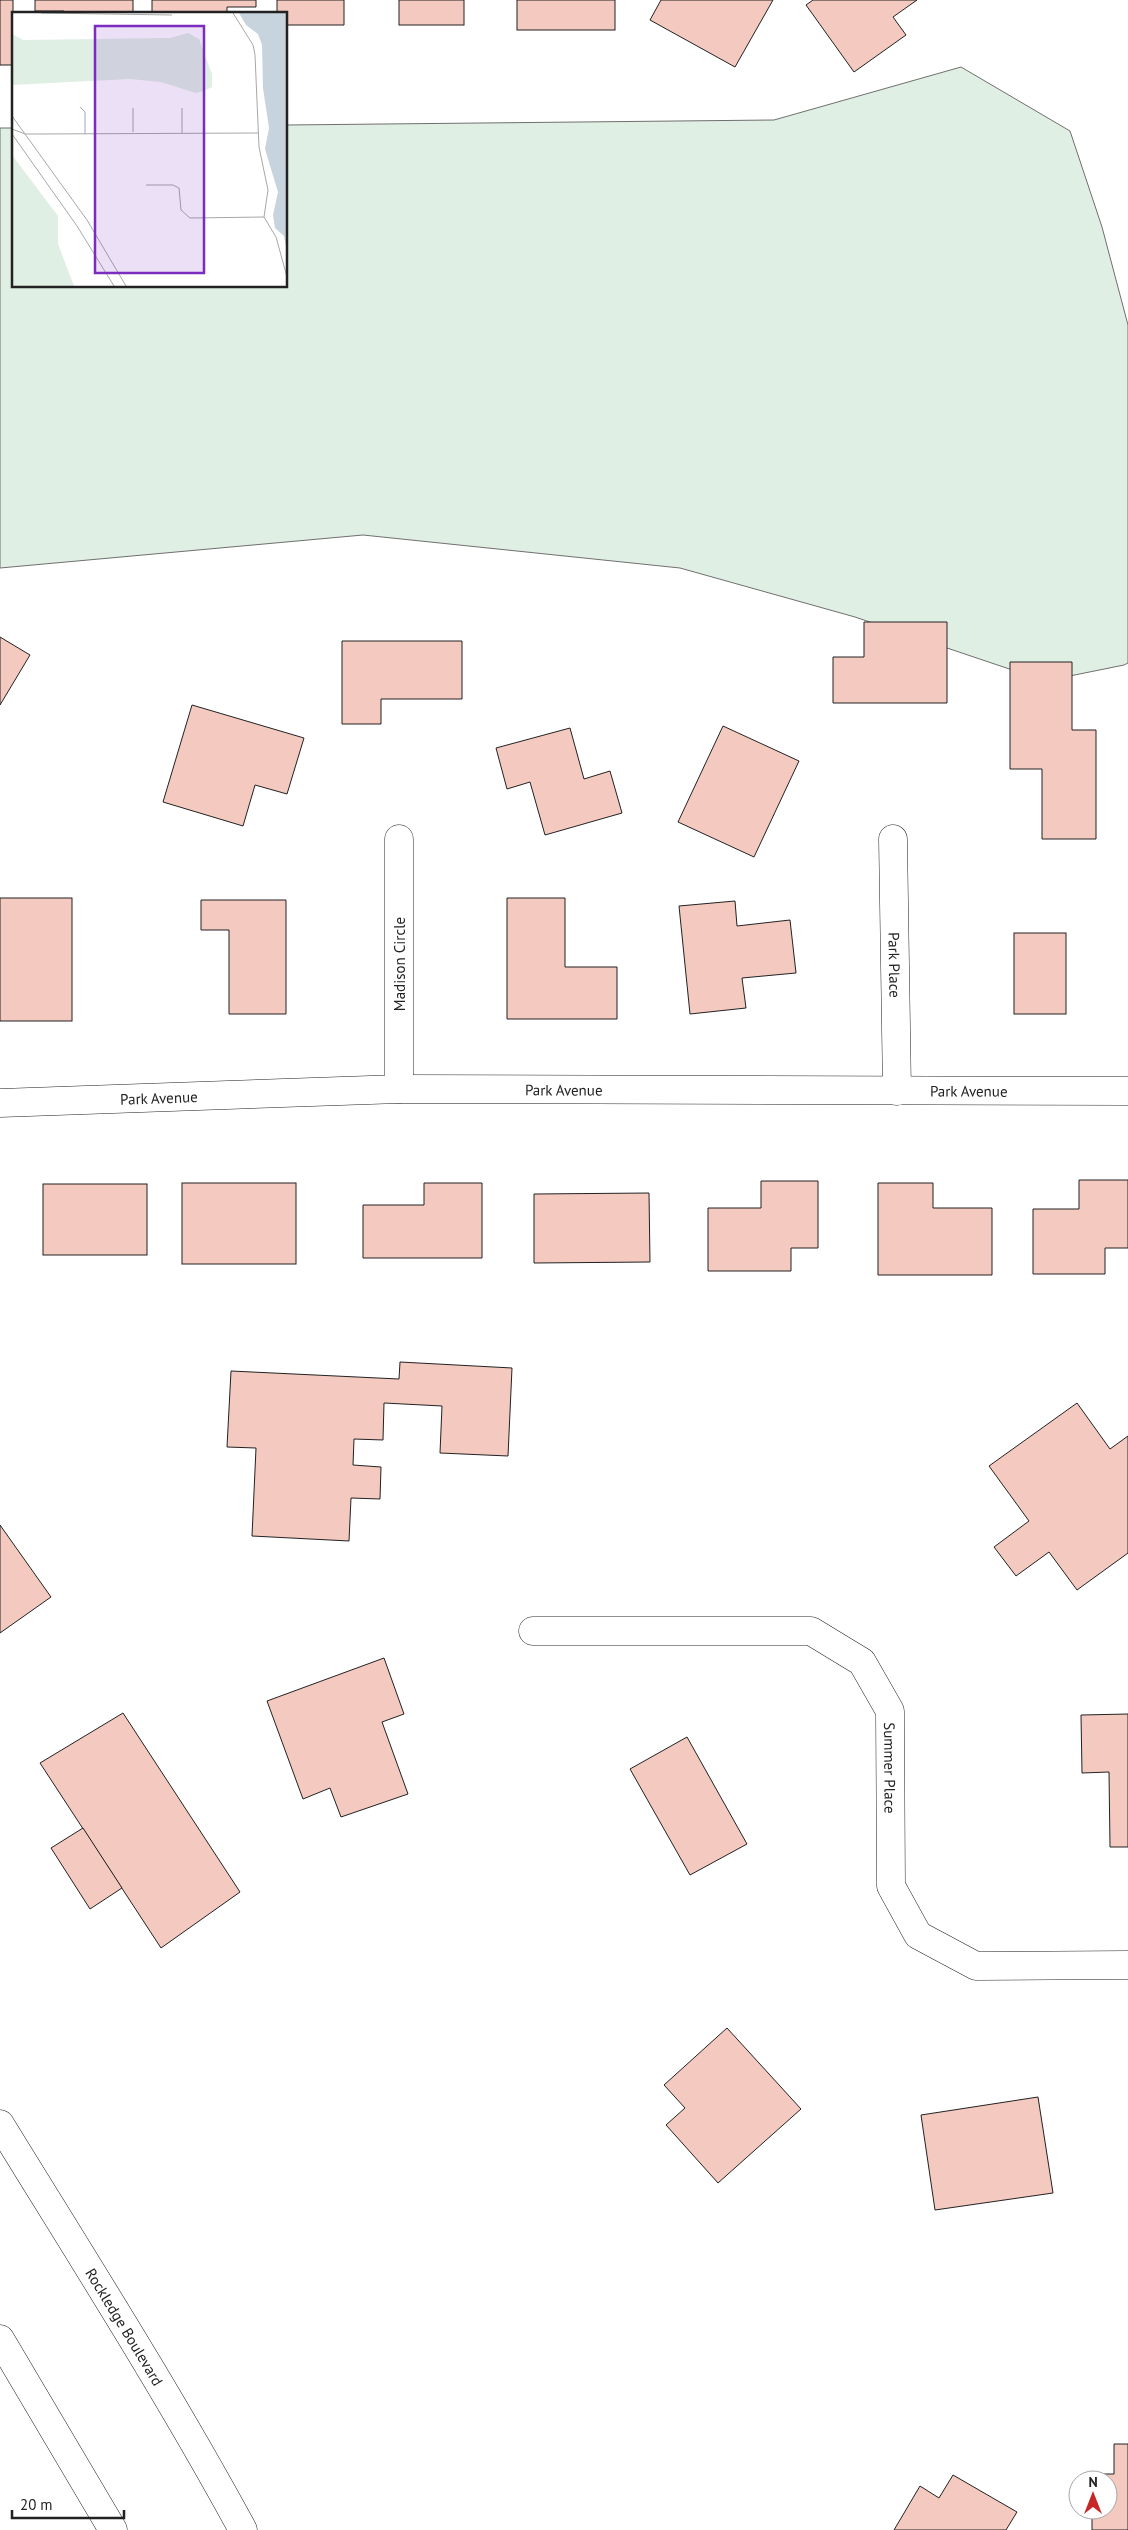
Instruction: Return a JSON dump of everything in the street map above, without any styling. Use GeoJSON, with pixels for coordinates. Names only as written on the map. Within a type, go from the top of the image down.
{"type":"FeatureCollection","features":[{"type":"Feature","properties":{"kind":"street","name":"Madison Circle"},"geometry":{"type":"LineString","coordinates":[[399,839],[399,1089]]}},
{"type":"Feature","properties":{"kind":"street","name":"Park Place"},"geometry":{"type":"LineString","coordinates":[[893,839],[897,1090]]}},
{"type":"Feature","properties":{"kind":"street","name":"Park Avenue"},"geometry":{"type":"LineString","coordinates":[[0,1103],[399,1089],[1128,1092]]}},
{"type":"Feature","properties":{"kind":"street","name":"Summer Place"},"geometry":{"type":"LineString","coordinates":[[533,1631],[810,1631],[862,1662],[890,1711],[892,1886],[918,1935],[976,1966],[1128,1964]]}},
{"type":"Feature","properties":{"kind":"street","name":"Rockledge Boulevard"},"geometry":{"type":"LineString","coordinates":[[0,2124],[141,2356],[186,2425],[243,2530]]}},
{"type":"Feature","properties":{"kind":"street"},"geometry":{"type":"LineString","coordinates":[[0,2339],[113,2530]]}},
{"type":"Feature","properties":{"kind":"green space"},"geometry":{"type":"Polygon","coordinates":[[[961,67],[1070,131],[1102,227],[1128,325],[1128,663],[1045,681],[855,617],[680,568],[363,535],[0,568],[0,128],[12,128],[12,288],[288,288],[288,125],[774,120],[961,67]]]}},
{"type":"Feature","properties":{"kind":"building"},"geometry":{"type":"Polygon","coordinates":[[[0,0],[13,0],[12,65],[0,65],[0,0]]]}},
{"type":"Feature","properties":{"kind":"building"},"geometry":{"type":"Polygon","coordinates":[[[35,0],[133,0],[133,12],[35,11],[35,0]]]}},
{"type":"Feature","properties":{"kind":"building"},"geometry":{"type":"Polygon","coordinates":[[[152,0],[256,0],[256,7],[227,7],[227,12],[152,12],[152,0]]]}},
{"type":"Feature","properties":{"kind":"building"},"geometry":{"type":"Polygon","coordinates":[[[277,0],[344,0],[344,25],[288,25],[288,12],[277,12],[277,0]]]}},
{"type":"Feature","properties":{"kind":"building"},"geometry":{"type":"Polygon","coordinates":[[[399,0],[464,0],[464,25],[399,25],[399,0]]]}},
{"type":"Feature","properties":{"kind":"building"},"geometry":{"type":"Polygon","coordinates":[[[517,0],[615,0],[615,30],[517,30],[517,0]]]}},
{"type":"Feature","properties":{"kind":"building"},"geometry":{"type":"Polygon","coordinates":[[[661,0],[773,0],[735,67],[650,20],[661,0]]]}},
{"type":"Feature","properties":{"kind":"building"},"geometry":{"type":"Polygon","coordinates":[[[813,0],[917,0],[893,17],[906,35],[854,72],[806,5],[813,0]]]}},
{"type":"Feature","properties":{"kind":"building"},"geometry":{"type":"Polygon","coordinates":[[[864,622],[947,622],[947,703],[833,703],[833,657],[864,657],[864,622]]]}},
{"type":"Feature","properties":{"kind":"building"},"geometry":{"type":"Polygon","coordinates":[[[0,637],[30,655],[0,705],[0,637]]]}},
{"type":"Feature","properties":{"kind":"building"},"geometry":{"type":"Polygon","coordinates":[[[342,641],[462,641],[462,699],[381,699],[381,724],[342,724],[342,641]]]}},
{"type":"Feature","properties":{"kind":"building"},"geometry":{"type":"Polygon","coordinates":[[[1010,662],[1072,662],[1072,730],[1096,730],[1096,839],[1042,839],[1042,769],[1010,769],[1010,662]]]}},
{"type":"Feature","properties":{"kind":"building"},"geometry":{"type":"Polygon","coordinates":[[[192,705],[304,738],[287,794],[255,785],[243,826],[163,802],[192,705]]]}},
{"type":"Feature","properties":{"kind":"building"},"geometry":{"type":"Polygon","coordinates":[[[723,726],[799,761],[754,857],[678,822],[723,726]]]}},
{"type":"Feature","properties":{"kind":"building"},"geometry":{"type":"Polygon","coordinates":[[[570,728],[584,779],[610,771],[622,813],[545,835],[530,782],[507,789],[496,748],[570,728]]]}},
{"type":"Feature","properties":{"kind":"building"},"geometry":{"type":"Polygon","coordinates":[[[0,898],[72,898],[72,1021],[0,1021],[0,898]]]}},
{"type":"Feature","properties":{"kind":"building"},"geometry":{"type":"Polygon","coordinates":[[[507,898],[565,898],[565,967],[617,967],[617,1019],[507,1019],[507,898]]]}},
{"type":"Feature","properties":{"kind":"building"},"geometry":{"type":"Polygon","coordinates":[[[201,900],[286,900],[286,1014],[229,1014],[229,930],[201,930],[201,900]]]}},
{"type":"Feature","properties":{"kind":"building"},"geometry":{"type":"Polygon","coordinates":[[[735,901],[737,926],[790,920],[796,973],[742,978],[746,1008],[690,1014],[679,906],[735,901]]]}},
{"type":"Feature","properties":{"kind":"building"},"geometry":{"type":"Polygon","coordinates":[[[1014,933],[1066,933],[1066,1014],[1014,1014],[1014,933]]]}},
{"type":"Feature","properties":{"kind":"building"},"geometry":{"type":"Polygon","coordinates":[[[1079,1180],[1128,1180],[1128,1248],[1105,1248],[1105,1274],[1033,1274],[1033,1209],[1079,1209],[1079,1180]]]}},
{"type":"Feature","properties":{"kind":"building"},"geometry":{"type":"Polygon","coordinates":[[[761,1181],[818,1181],[818,1248],[791,1248],[791,1271],[708,1271],[708,1208],[761,1208],[761,1181]]]}},
{"type":"Feature","properties":{"kind":"building"},"geometry":{"type":"Polygon","coordinates":[[[182,1183],[296,1183],[296,1264],[182,1264],[182,1183]]]}},
{"type":"Feature","properties":{"kind":"building"},"geometry":{"type":"Polygon","coordinates":[[[424,1183],[482,1183],[482,1258],[363,1258],[363,1205],[424,1205],[424,1183]]]}},
{"type":"Feature","properties":{"kind":"building"},"geometry":{"type":"Polygon","coordinates":[[[878,1183],[933,1183],[933,1208],[992,1208],[992,1275],[878,1275],[878,1183]]]}},
{"type":"Feature","properties":{"kind":"building"},"geometry":{"type":"Polygon","coordinates":[[[43,1184],[147,1184],[147,1255],[43,1255],[43,1184]]]}},
{"type":"Feature","properties":{"kind":"building"},"geometry":{"type":"Polygon","coordinates":[[[649,1193],[650,1262],[534,1263],[534,1194],[649,1193]]]}},
{"type":"Feature","properties":{"kind":"building"},"geometry":{"type":"Polygon","coordinates":[[[400,1362],[512,1368],[508,1456],[440,1453],[442,1406],[384,1403],[383,1440],[354,1439],[353,1465],[381,1467],[380,1499],[351,1498],[349,1541],[252,1536],[256,1448],[227,1447],[231,1371],[399,1379],[400,1362]]]}},
{"type":"Feature","properties":{"kind":"building"},"geometry":{"type":"Polygon","coordinates":[[[1077,1403],[1110,1449],[1128,1436],[1128,1553],[1077,1590],[1049,1552],[1016,1576],[994,1547],[1029,1521],[989,1466],[1077,1403]]]}},
{"type":"Feature","properties":{"kind":"building"},"geometry":{"type":"Polygon","coordinates":[[[0,1525],[51,1597],[0,1633],[0,1525]]]}},
{"type":"Feature","properties":{"kind":"building"},"geometry":{"type":"Polygon","coordinates":[[[384,1658],[404,1714],[382,1722],[408,1794],[341,1817],[330,1788],[303,1799],[267,1701],[384,1658]]]}},
{"type":"Feature","properties":{"kind":"building"},"geometry":{"type":"Polygon","coordinates":[[[123,1713],[240,1892],[161,1948],[40,1763],[123,1713]]]}},
{"type":"Feature","properties":{"kind":"building"},"geometry":{"type":"Polygon","coordinates":[[[1128,1714],[1128,1847],[1110,1847],[1109,1772],[1082,1773],[1081,1715],[1128,1714]]]}},
{"type":"Feature","properties":{"kind":"building"},"geometry":{"type":"Polygon","coordinates":[[[687,1737],[747,1844],[690,1875],[630,1769],[687,1737]]]}},
{"type":"Feature","properties":{"kind":"building"},"geometry":{"type":"Polygon","coordinates":[[[83,1828],[122,1888],[90,1909],[51,1848],[83,1828]]]}},
{"type":"Feature","properties":{"kind":"building"},"geometry":{"type":"Polygon","coordinates":[[[727,2028],[801,2109],[718,2183],[666,2125],[685,2108],[664,2085],[727,2028]]]}},
{"type":"Feature","properties":{"kind":"building"},"geometry":{"type":"Polygon","coordinates":[[[1038,2097],[1053,2193],[935,2210],[921,2115],[1038,2097]]]}},
{"type":"Feature","properties":{"kind":"building"},"geometry":{"type":"Polygon","coordinates":[[[1114,2444],[1128,2444],[1128,2530],[1092,2530],[1092,2520],[1118,2520],[1118,2470],[1114,2470],[1114,2444]]]}},
{"type":"Feature","properties":{"kind":"building"},"geometry":{"type":"Polygon","coordinates":[[[953,2475],[1017,2512],[1006,2530],[894,2530],[920,2486],[939,2498],[953,2475]]]}}]}
